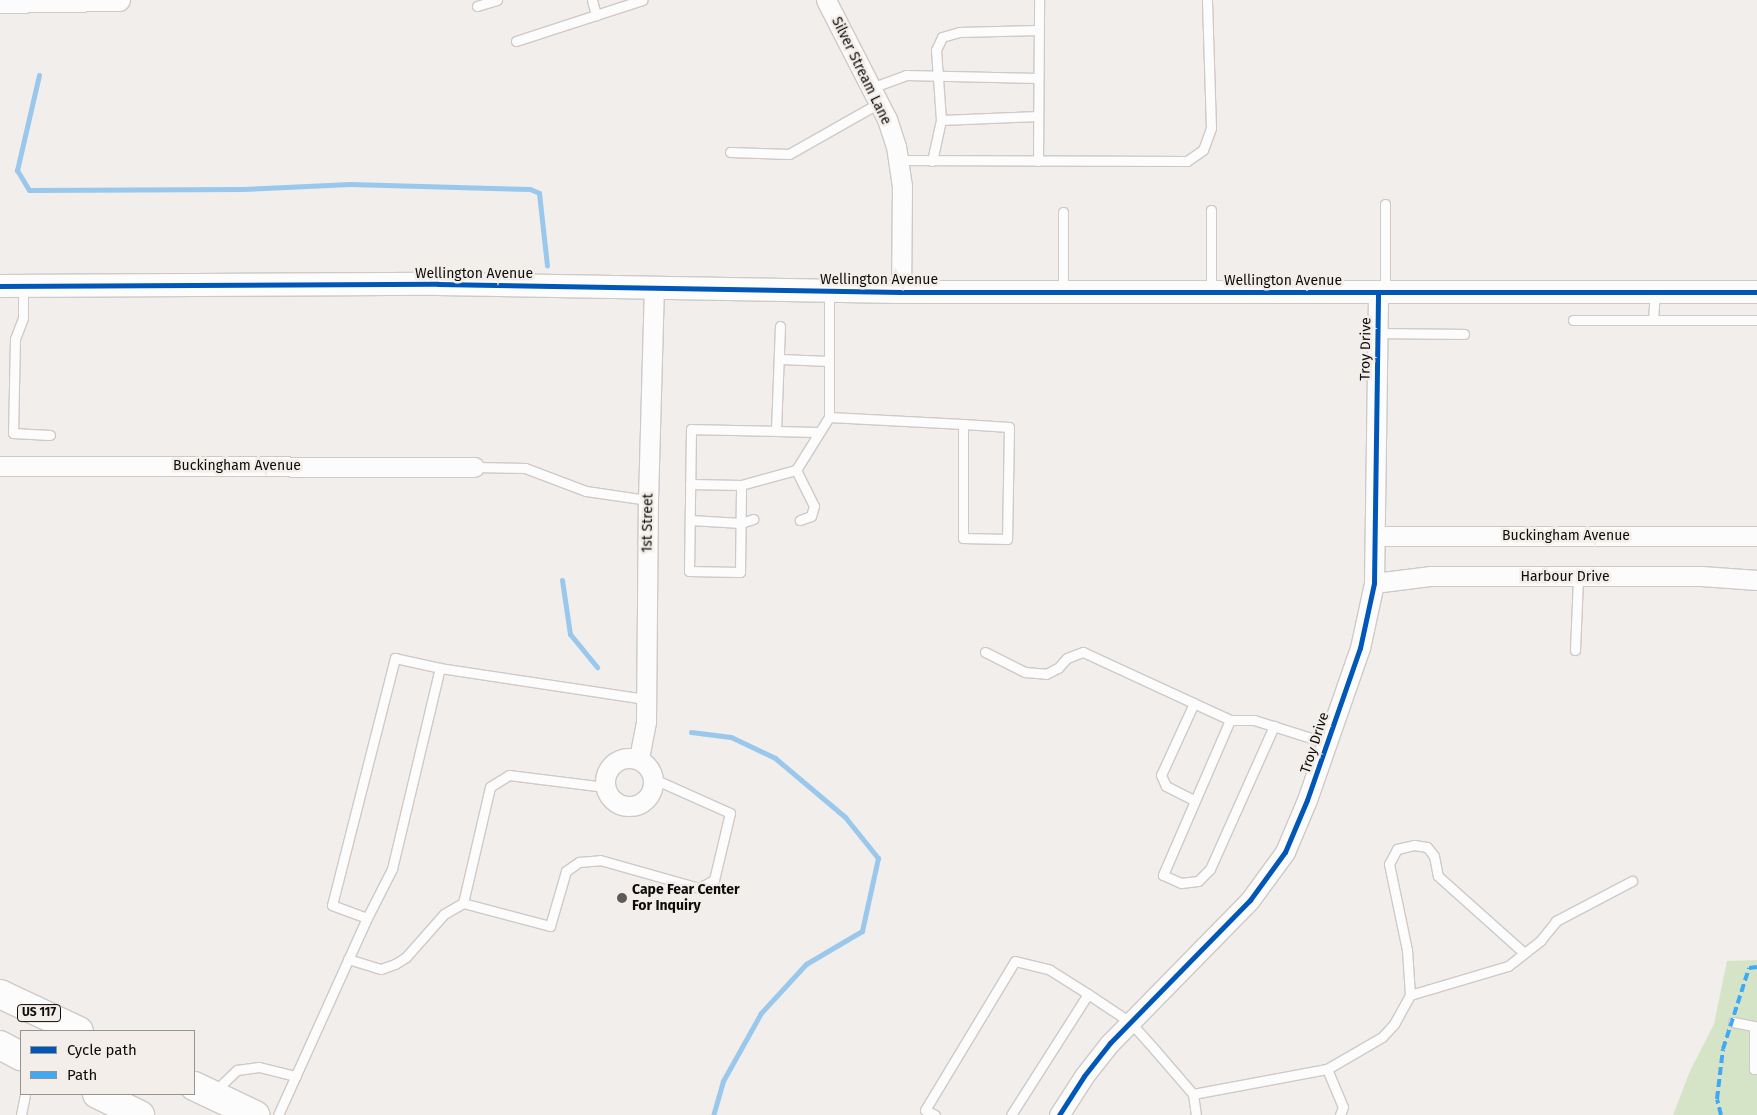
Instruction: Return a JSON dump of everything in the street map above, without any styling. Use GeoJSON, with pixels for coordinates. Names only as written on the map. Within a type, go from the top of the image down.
{"type":"FeatureCollection","features":[{"type":"Feature","properties":{"kind":"main road","name":"US 117"},"geometry":{"type":"LineString","coordinates":[[0,994],[77,1030]]}},
{"type":"Feature","properties":{"kind":"main road"},"geometry":{"type":"LineString","coordinates":[[0,1045],[20,1055]]}},
{"type":"Feature","properties":{"kind":"main road"},"geometry":{"type":"LineString","coordinates":[[202,1090],[255,1115]]}},
{"type":"Feature","properties":{"kind":"main road"},"geometry":{"type":"LineString","coordinates":[[99,1095],[140,1115]]}},
{"type":"Feature","properties":{"kind":"street"},"geometry":{"type":"LineString","coordinates":[[0,2],[119,0]]}},
{"type":"Feature","properties":{"kind":"street","name":"Silver Stream Lane"},"geometry":{"type":"LineString","coordinates":[[826,0],[875,96],[898,160],[902,186],[901,292]]}},
{"type":"Feature","properties":{"kind":"street","name":"Wellington Avenue"},"geometry":{"type":"LineString","coordinates":[[0,286],[654,287],[901,292],[1757,292]]}},
{"type":"Feature","properties":{"kind":"street","name":"1st Street"},"geometry":{"type":"LineString","coordinates":[[639,758],[646,722],[648,500],[654,287]]}},
{"type":"Feature","properties":{"kind":"street","name":"Troy Drive"},"geometry":{"type":"LineString","coordinates":[[1059,1115],[1084,1076],[1130,1022],[1224,928],[1270,874],[1298,824],[1360,648],[1374,583],[1377,333],[1381,292]]}},
{"type":"Feature","properties":{"kind":"street","name":"Buckingham Avenue"},"geometry":{"type":"LineString","coordinates":[[0,466],[474,466]]}},
{"type":"Feature","properties":{"kind":"street","name":"Buckingham Avenue"},"geometry":{"type":"LineString","coordinates":[[1375,536],[1757,536]]}},
{"type":"Feature","properties":{"kind":"street","name":"Harbour Drive"},"geometry":{"type":"LineString","coordinates":[[1374,583],[1430,576],[1701,576],[1757,580]]}},
{"type":"Feature","properties":{"kind":"street"},"geometry":{"type":"LineString","coordinates":[[624,758],[639,758],[652,771],[654,779],[650,796],[636,805],[620,804],[612,800],[605,787],[611,766],[624,758]]}},
{"type":"Feature","properties":{"kind":"lane"},"geometry":{"type":"LineString","coordinates":[[477,6],[497,0]]}},
{"type":"Feature","properties":{"kind":"lane"},"geometry":{"type":"LineString","coordinates":[[592,0],[596,15]]}},
{"type":"Feature","properties":{"kind":"lane"},"geometry":{"type":"LineString","coordinates":[[516,41],[642,0]]}},
{"type":"Feature","properties":{"kind":"lane"},"geometry":{"type":"LineString","coordinates":[[1038,161],[1039,0]]}},
{"type":"Feature","properties":{"kind":"lane"},"geometry":{"type":"LineString","coordinates":[[898,160],[932,162],[1187,161],[1203,150],[1211,128],[1207,0]]}},
{"type":"Feature","properties":{"kind":"lane"},"geometry":{"type":"LineString","coordinates":[[932,162],[941,120],[936,50],[942,36],[959,32],[1038,30]]}},
{"type":"Feature","properties":{"kind":"lane"},"geometry":{"type":"LineString","coordinates":[[730,152],[789,154],[906,75],[1038,78]]}},
{"type":"Feature","properties":{"kind":"lane"},"geometry":{"type":"LineString","coordinates":[[941,120],[1038,116]]}},
{"type":"Feature","properties":{"kind":"lane"},"geometry":{"type":"LineString","coordinates":[[1381,292],[1385,204]]}},
{"type":"Feature","properties":{"kind":"lane"},"geometry":{"type":"LineString","coordinates":[[1211,210],[1211,292]]}},
{"type":"Feature","properties":{"kind":"lane"},"geometry":{"type":"LineString","coordinates":[[1063,212],[1063,292]]}},
{"type":"Feature","properties":{"kind":"lane"},"geometry":{"type":"LineString","coordinates":[[23,286],[23,318],[15,339],[13,433],[50,435]]}},
{"type":"Feature","properties":{"kind":"lane"},"geometry":{"type":"LineString","coordinates":[[690,484],[741,485],[796,470],[829,417],[829,291]]}},
{"type":"Feature","properties":{"kind":"lane"},"geometry":{"type":"LineString","coordinates":[[1653,320],[1655,292]]}},
{"type":"Feature","properties":{"kind":"lane"},"geometry":{"type":"LineString","coordinates":[[1573,320],[1757,320]]}},
{"type":"Feature","properties":{"kind":"lane"},"geometry":{"type":"LineString","coordinates":[[776,431],[780,326]]}},
{"type":"Feature","properties":{"kind":"lane"},"geometry":{"type":"LineString","coordinates":[[1377,333],[1464,334]]}},
{"type":"Feature","properties":{"kind":"lane"},"geometry":{"type":"LineString","coordinates":[[780,359],[829,361]]}},
{"type":"Feature","properties":{"kind":"lane"},"geometry":{"type":"LineString","coordinates":[[829,417],[1009,426],[1007,539],[963,538],[963,424]]}},
{"type":"Feature","properties":{"kind":"lane"},"geometry":{"type":"LineString","coordinates":[[741,485],[740,572],[689,571],[691,429],[818,432]]}},
{"type":"Feature","properties":{"kind":"lane"},"geometry":{"type":"LineString","coordinates":[[474,466],[525,468],[586,491],[648,500]]}},
{"type":"Feature","properties":{"kind":"lane"},"geometry":{"type":"LineString","coordinates":[[796,470],[814,506],[811,516],[800,520]]}},
{"type":"Feature","properties":{"kind":"lane"},"geometry":{"type":"LineString","coordinates":[[690,520],[741,523],[753,519]]}},
{"type":"Feature","properties":{"kind":"lane"},"geometry":{"type":"LineString","coordinates":[[1575,650],[1578,577]]}},
{"type":"Feature","properties":{"kind":"lane"},"geometry":{"type":"LineString","coordinates":[[985,652],[1025,672],[1046,674],[1058,668],[1067,658],[1083,652],[1230,720],[1254,720],[1327,744]]}},
{"type":"Feature","properties":{"kind":"lane"},"geometry":{"type":"LineString","coordinates":[[366,918],[332,905],[395,658],[440,668],[646,700]]}},
{"type":"Feature","properties":{"kind":"lane"},"geometry":{"type":"LineString","coordinates":[[278,1115],[366,918],[392,869],[440,668]]}},
{"type":"Feature","properties":{"kind":"lane"},"geometry":{"type":"LineString","coordinates":[[1194,703],[1161,775],[1166,786],[1194,800]]}},
{"type":"Feature","properties":{"kind":"lane"},"geometry":{"type":"LineString","coordinates":[[1230,720],[1163,875],[1181,884],[1198,881],[1210,869],[1274,726]]}},
{"type":"Feature","properties":{"kind":"lane"},"geometry":{"type":"LineString","coordinates":[[463,903],[490,787],[509,775],[605,787]]}},
{"type":"Feature","properties":{"kind":"lane"},"geometry":{"type":"LineString","coordinates":[[348,959],[381,969],[394,964],[406,957],[444,914],[463,903],[550,926],[566,871],[578,862],[600,860],[699,888],[714,880],[730,812],[654,779]]}},
{"type":"Feature","properties":{"kind":"lane"},"geometry":{"type":"LineString","coordinates":[[1193,1094],[1328,1068],[1382,1037],[1394,1024],[1410,995],[1407,950],[1389,864],[1397,849],[1414,845],[1427,847],[1434,856],[1438,876],[1524,953]]}},
{"type":"Feature","properties":{"kind":"lane"},"geometry":{"type":"LineString","coordinates":[[1410,995],[1508,966],[1568,913],[1632,881]]}},
{"type":"Feature","properties":{"kind":"lane"},"geometry":{"type":"LineString","coordinates":[[935,1115],[925,1110],[1015,962],[1050,970],[1130,1022],[1193,1094],[1196,1115]]}},
{"type":"Feature","properties":{"kind":"lane"},"geometry":{"type":"LineString","coordinates":[[1011,1115],[1088,994]]}},
{"type":"Feature","properties":{"kind":"lane"},"geometry":{"type":"LineString","coordinates":[[1732,1022],[1754,1026],[1754,1069],[1757,1069]]}},
{"type":"Feature","properties":{"kind":"lane"},"geometry":{"type":"LineString","coordinates":[[202,1090],[237,1070],[259,1066],[296,1076]]}},
{"type":"Feature","properties":{"kind":"lane"},"geometry":{"type":"LineString","coordinates":[[1328,1068],[1343,1107],[1340,1115]]}},
{"type":"Feature","properties":{"kind":"lane"},"geometry":{"type":"LineString","coordinates":[[21,1115],[25,1095]]}},
{"type":"Feature","properties":{"kind":"green space"},"geometry":{"type":"Polygon","coordinates":[[[1757,960],[1757,1115],[1673,1115],[1690,1071],[1714,1024],[1727,961],[1757,960]]]}},
{"type":"Feature","properties":{"kind":"waterway"},"geometry":{"type":"LineString","coordinates":[[39,75],[17,170],[29,190],[243,189],[350,184],[530,189],[539,193],[547,266]]}},
{"type":"Feature","properties":{"kind":"waterway"},"geometry":{"type":"LineString","coordinates":[[562,580],[570,634],[597,667]]}},
{"type":"Feature","properties":{"kind":"waterway"},"geometry":{"type":"LineString","coordinates":[[691,732],[731,737],[775,758],[845,817],[878,858],[862,931],[806,964],[761,1013],[723,1081],[713,1115]]}},
{"type":"Feature","properties":{"kind":"marked path"},"geometry":{"type":"LineString","coordinates":[[1721,1115],[1717,1099],[1723,1049],[1749,968],[1757,967]]}},
{"type":"Feature","properties":{"kind":"cycle path"},"geometry":{"type":"LineString","coordinates":[[0,286],[438,284],[901,292],[1757,292]]}},
{"type":"Feature","properties":{"kind":"cycle path"},"geometry":{"type":"LineString","coordinates":[[1059,1115],[1084,1076],[1110,1043],[1250,900],[1285,852],[1307,800],[1360,648],[1374,583],[1378,292]]}},
{"type":"Feature","properties":{"kind":"place","name":"Cape Fear Center For Inquiry"},"geometry":{"type":"Point","coordinates":[622,898]}}]}
